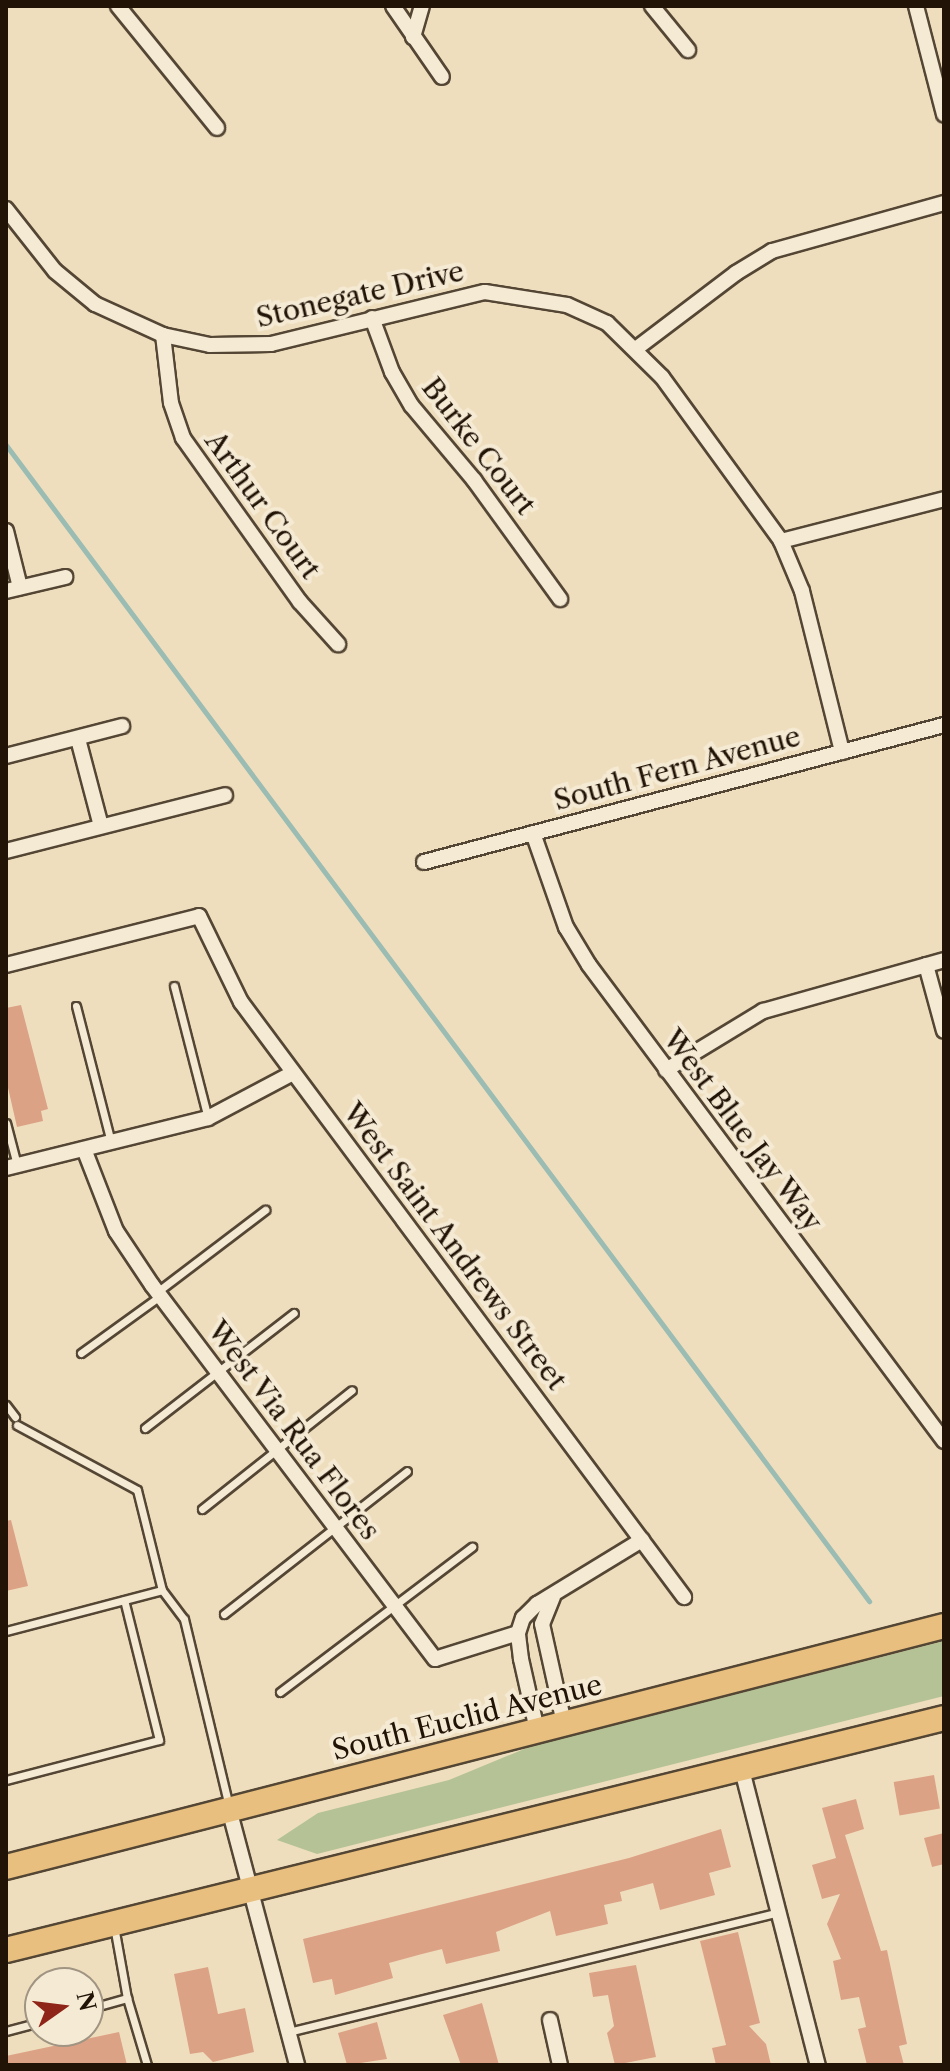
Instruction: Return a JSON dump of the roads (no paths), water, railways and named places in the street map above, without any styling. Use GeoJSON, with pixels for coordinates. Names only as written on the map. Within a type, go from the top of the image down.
{"type":"FeatureCollection","features":[{"type":"Feature","properties":{"kind":"main road","name":"South Euclid Avenue"},"geometry":{"type":"LineString","coordinates":[[6,1867],[944,1626]]}},
{"type":"Feature","properties":{"kind":"main road"},"geometry":{"type":"LineString","coordinates":[[6,1950],[944,1718]]}},
{"type":"Feature","properties":{"kind":"street"},"geometry":{"type":"LineString","coordinates":[[118,6],[217,128]]}},
{"type":"Feature","properties":{"kind":"street"},"geometry":{"type":"LineString","coordinates":[[393,6],[442,77]]}},
{"type":"Feature","properties":{"kind":"street"},"geometry":{"type":"LineString","coordinates":[[413,37],[422,6]]}},
{"type":"Feature","properties":{"kind":"street"},"geometry":{"type":"LineString","coordinates":[[652,6],[688,50]]}},
{"type":"Feature","properties":{"kind":"street"},"geometry":{"type":"LineString","coordinates":[[916,6],[944,114]]}},
{"type":"Feature","properties":{"kind":"street"},"geometry":{"type":"LineString","coordinates":[[637,348],[772,251],[944,203]]}},
{"type":"Feature","properties":{"kind":"street","name":"Stonegate Drive"},"geometry":{"type":"LineString","coordinates":[[6,209],[55,271],[95,304],[163,335],[210,345],[248,346],[485,292],[523,295],[567,305],[607,323],[637,348],[739,477],[781,541],[802,591],[842,752]]}},
{"type":"Feature","properties":{"kind":"street","name":"Burke Court"},"geometry":{"type":"LineString","coordinates":[[372,318],[392,372],[412,406],[474,480],[560,599]]}},
{"type":"Feature","properties":{"kind":"street","name":"Arthur Court"},"geometry":{"type":"LineString","coordinates":[[163,335],[167,381],[183,438],[300,602],[338,644]]}},
{"type":"Feature","properties":{"kind":"street"},"geometry":{"type":"LineString","coordinates":[[781,541],[944,499]]}},
{"type":"Feature","properties":{"kind":"street"},"geometry":{"type":"LineString","coordinates":[[6,531],[13,589],[65,577]]}},
{"type":"Feature","properties":{"kind":"street","name":"South Fern Avenue"},"geometry":{"type":"LineString","coordinates":[[424,862],[944,725]]}},
{"type":"Feature","properties":{"kind":"street"},"geometry":{"type":"LineString","coordinates":[[6,756],[122,726]]}},
{"type":"Feature","properties":{"kind":"street"},"geometry":{"type":"LineString","coordinates":[[78,739],[101,826]]}},
{"type":"Feature","properties":{"kind":"street"},"geometry":{"type":"LineString","coordinates":[[6,851],[225,795]]}},
{"type":"Feature","properties":{"kind":"street","name":"West Blue Jay Way"},"geometry":{"type":"LineString","coordinates":[[533,833],[566,927],[666,1070],[944,1441]]}},
{"type":"Feature","properties":{"kind":"street","name":"West Saint Andrews Street"},"geometry":{"type":"LineString","coordinates":[[6,965],[199,916],[241,1002],[684,1597]]}},
{"type":"Feature","properties":{"kind":"street"},"geometry":{"type":"LineString","coordinates":[[666,1070],[763,1011],[944,960]]}},
{"type":"Feature","properties":{"kind":"street"},"geometry":{"type":"LineString","coordinates":[[926,965],[944,1031]]}},
{"type":"Feature","properties":{"kind":"street"},"geometry":{"type":"LineString","coordinates":[[12,1167],[208,1118],[293,1073]]}},
{"type":"Feature","properties":{"kind":"street","name":"West Via Rua Flores"},"geometry":{"type":"LineString","coordinates":[[84,1149],[116,1231],[158,1294],[435,1659],[518,1633]]}},
{"type":"Feature","properties":{"kind":"street"},"geometry":{"type":"LineString","coordinates":[[537,1730],[518,1633],[537,1604],[642,1540]]}},
{"type":"Feature","properties":{"kind":"street"},"geometry":{"type":"LineString","coordinates":[[553,1597],[542,1624],[564,1723]]}},
{"type":"Feature","properties":{"kind":"street"},"geometry":{"type":"LineString","coordinates":[[742,1770],[818,2065]]}},
{"type":"Feature","properties":{"kind":"street"},"geometry":{"type":"LineString","coordinates":[[229,1809],[297,2065]]}},
{"type":"Feature","properties":{"kind":"street"},"geometry":{"type":"LineString","coordinates":[[550,2020],[560,2065]]}},
{"type":"Feature","properties":{"kind":"lane"},"geometry":{"type":"LineString","coordinates":[[174,986],[208,1118]]}},
{"type":"Feature","properties":{"kind":"lane"},"geometry":{"type":"LineString","coordinates":[[76,1006],[111,1142]]}},
{"type":"Feature","properties":{"kind":"lane"},"geometry":{"type":"LineString","coordinates":[[6,1123],[12,1167]]}},
{"type":"Feature","properties":{"kind":"lane"},"geometry":{"type":"LineString","coordinates":[[81,1353],[265,1210]]}},
{"type":"Feature","properties":{"kind":"lane"},"geometry":{"type":"LineString","coordinates":[[145,1428],[294,1313]]}},
{"type":"Feature","properties":{"kind":"lane"},"geometry":{"type":"LineString","coordinates":[[202,1509],[352,1390]]}},
{"type":"Feature","properties":{"kind":"lane"},"geometry":{"type":"LineString","coordinates":[[6,1405],[16,1421],[137,1490],[162,1590],[184,1619],[229,1809]]}},
{"type":"Feature","properties":{"kind":"lane"},"geometry":{"type":"LineString","coordinates":[[224,1614],[407,1471]]}},
{"type":"Feature","properties":{"kind":"lane"},"geometry":{"type":"LineString","coordinates":[[280,1692],[472,1547]]}},
{"type":"Feature","properties":{"kind":"lane"},"geometry":{"type":"LineString","coordinates":[[6,1631],[162,1590]]}},
{"type":"Feature","properties":{"kind":"lane"},"geometry":{"type":"LineString","coordinates":[[6,1780],[159,1740],[124,1600]]}},
{"type":"Feature","properties":{"kind":"lane"},"geometry":{"type":"LineString","coordinates":[[288,2032],[779,1912]]}},
{"type":"Feature","properties":{"kind":"lane"},"geometry":{"type":"LineString","coordinates":[[113,1924],[127,1998],[147,2065]]}},
{"type":"Feature","properties":{"kind":"lane"},"geometry":{"type":"LineString","coordinates":[[104,2004],[127,1998]]}},
{"type":"Feature","properties":{"kind":"waterway"},"geometry":{"type":"LineString","coordinates":[[6,445],[869,1601]]}}]}
